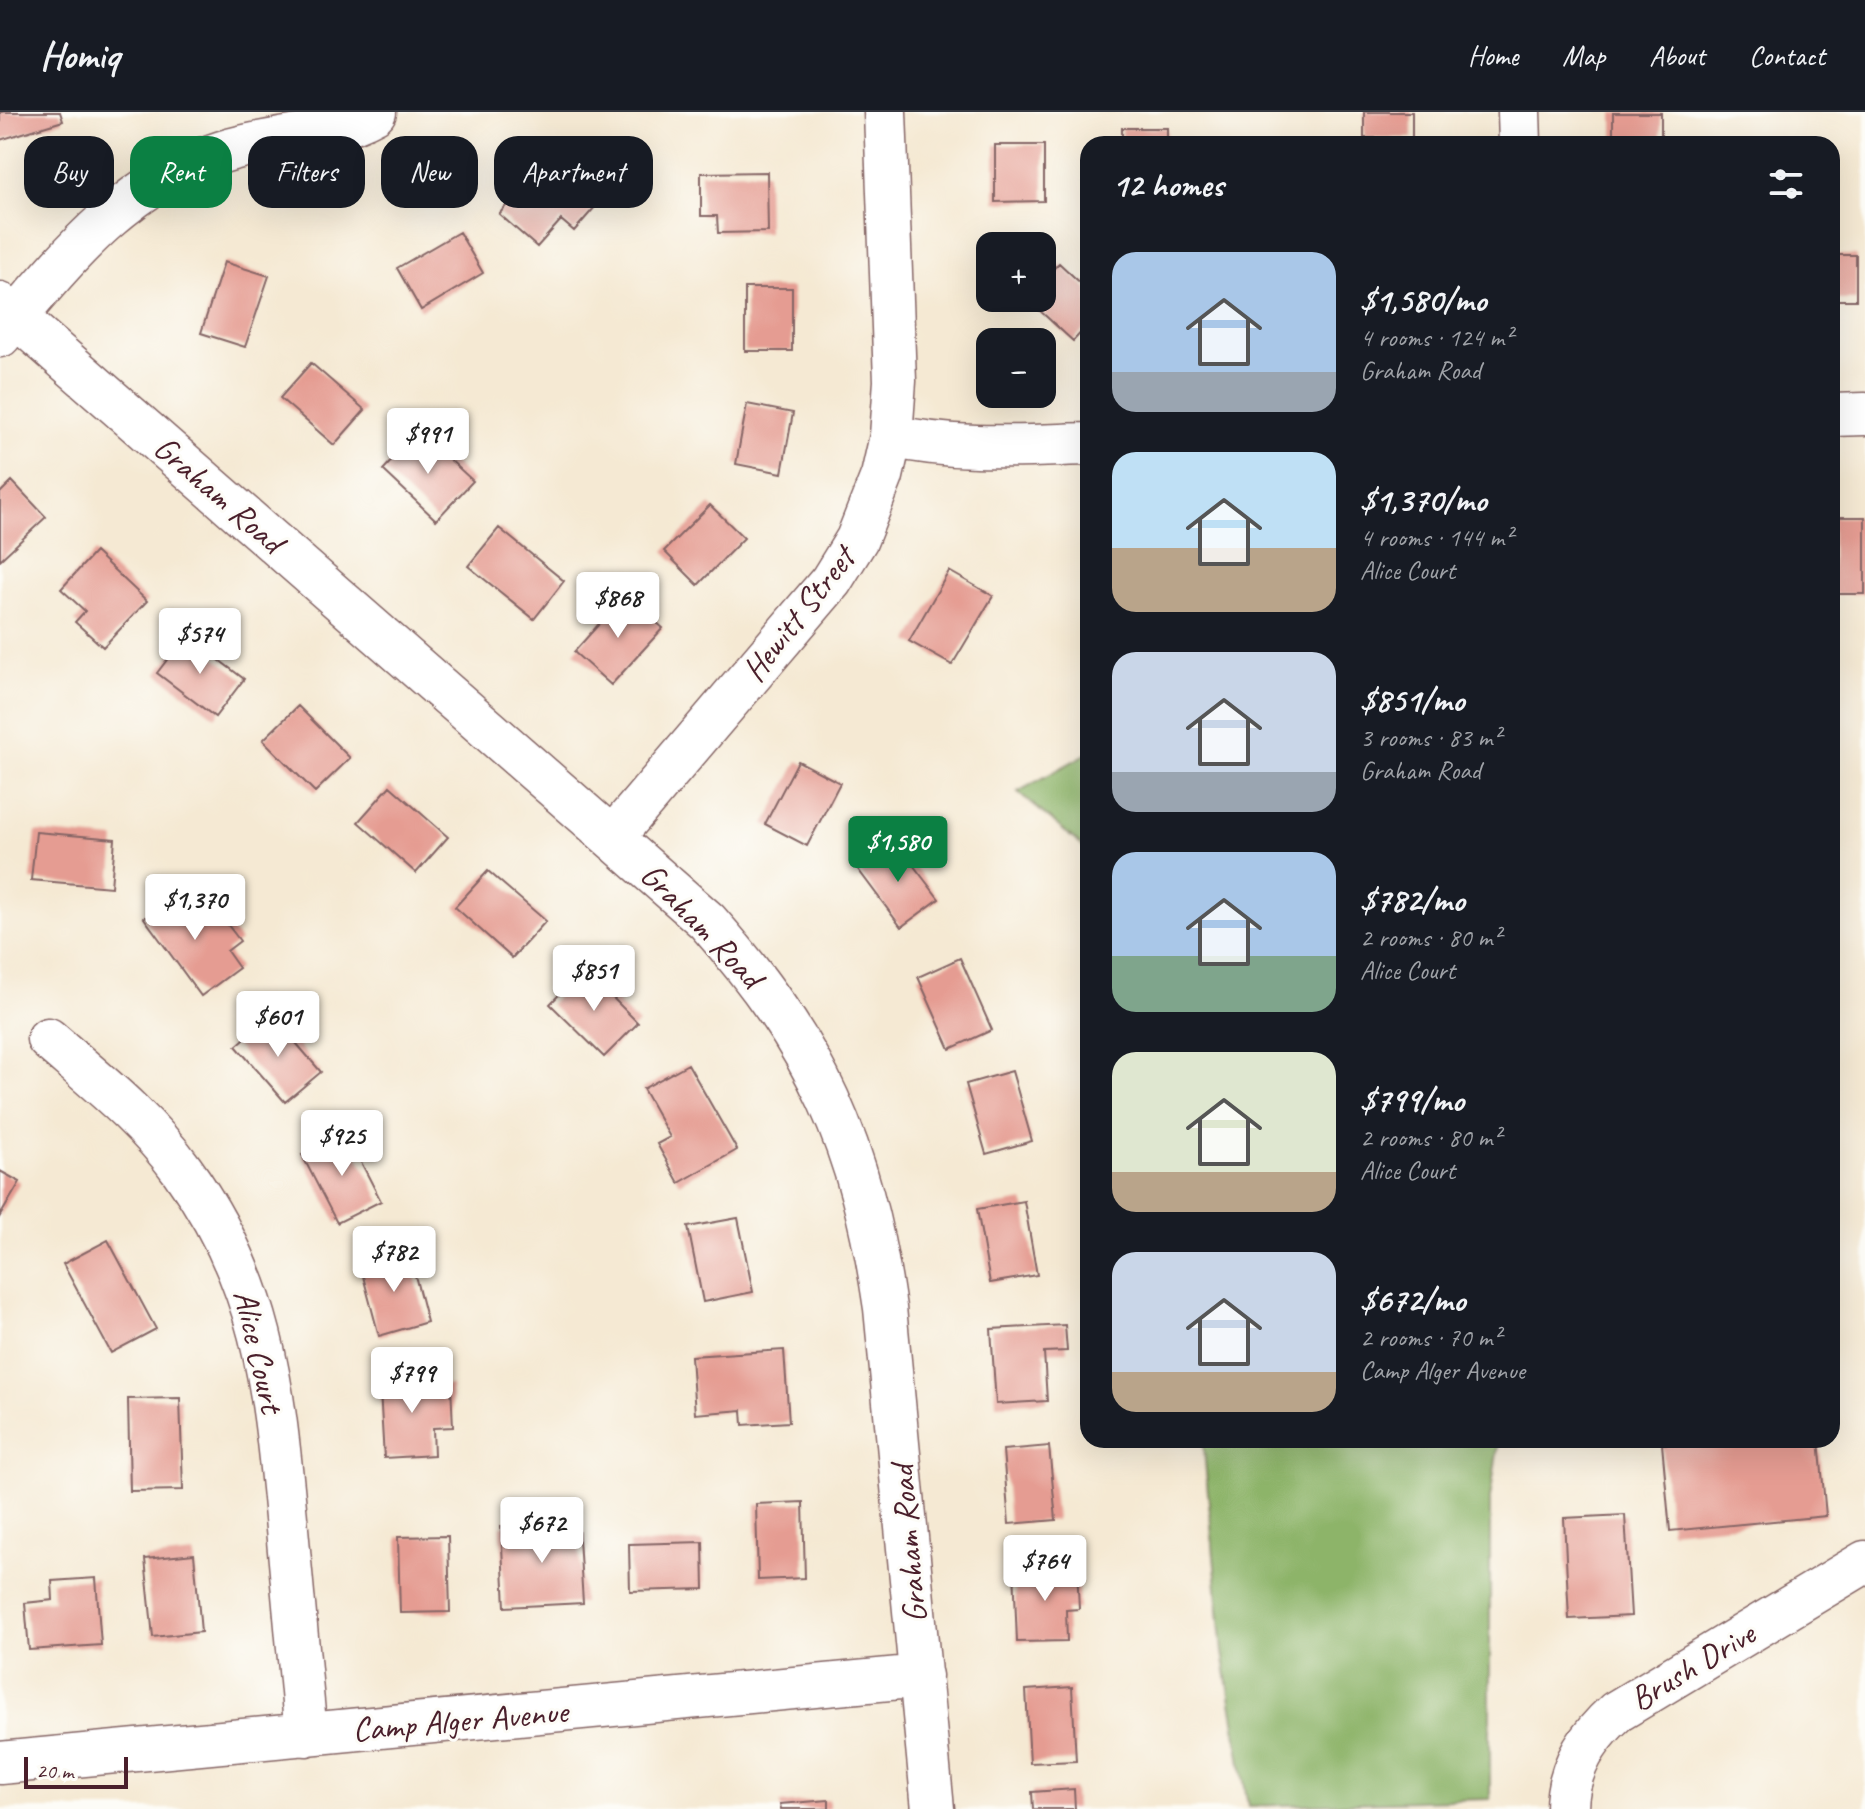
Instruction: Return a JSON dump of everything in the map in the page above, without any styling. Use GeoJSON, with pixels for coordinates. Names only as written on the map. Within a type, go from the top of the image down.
{"type":"FeatureCollection","features":[{"type":"Feature","properties":{"kind":"street"},"geometry":{"type":"LineString","coordinates":[[5,319],[81,240],[121,205],[171,174],[220,152],[327,131],[375,112]]}},
{"type":"Feature","properties":{"kind":"street","name":"Hewitt Street"},"geometry":{"type":"LineString","coordinates":[[613,837],[831,581],[857,539],[882,476],[891,436],[895,381],[885,112]]}},
{"type":"Feature","properties":{"kind":"street"},"geometry":{"type":"LineString","coordinates":[[1519,112],[1520,136]]}},
{"type":"Feature","properties":{"kind":"street","name":"Graham Road"},"geometry":{"type":"LineString","coordinates":[[5,319],[613,837],[707,921],[752,971],[793,1029],[827,1092],[854,1160],[874,1231],[885,1308],[933,1809]]}},
{"type":"Feature","properties":{"kind":"street"},"geometry":{"type":"LineString","coordinates":[[1840,415],[1865,414]]}},
{"type":"Feature","properties":{"kind":"street"},"geometry":{"type":"LineString","coordinates":[[891,436],[930,445],[968,448],[1080,444]]}},
{"type":"Feature","properties":{"kind":"street","name":"Alice Court"},"geometry":{"type":"LineString","coordinates":[[48,1039],[136,1116],[181,1168],[218,1224],[244,1280],[264,1341],[274,1400],[306,1735]]}},
{"type":"Feature","properties":{"kind":"street","name":"Brush Drive"},"geometry":{"type":"LineString","coordinates":[[1567,1809],[1575,1763],[1594,1732],[1616,1712],[1865,1562]]}},
{"type":"Feature","properties":{"kind":"street","name":"Camp Alger Avenue"},"geometry":{"type":"LineString","coordinates":[[0,1763],[921,1676]]}},
{"type":"Feature","properties":{"kind":"green space"},"geometry":{"type":"Polygon","coordinates":[[[1080,757],[1080,844],[1018,792],[1080,757]]]}},
{"type":"Feature","properties":{"kind":"green space"},"geometry":{"type":"Polygon","coordinates":[[[1204,1448],[1498,1448],[1490,1498],[1490,1799],[1248,1806],[1223,1652],[1204,1448]]]}},
{"type":"Feature","properties":{"kind":"building"},"geometry":{"type":"Polygon","coordinates":[[[0,112],[60,112],[63,121],[0,140],[0,112]]]}},
{"type":"Feature","properties":{"kind":"building"},"geometry":{"type":"Polygon","coordinates":[[[1364,112],[1412,112],[1412,136],[1364,136],[1364,112]]]}},
{"type":"Feature","properties":{"kind":"building"},"geometry":{"type":"Polygon","coordinates":[[[1613,113],[1661,113],[1661,136],[1613,136],[1613,113]]]}},
{"type":"Feature","properties":{"kind":"building"},"geometry":{"type":"Polygon","coordinates":[[[1122,128],[1167,128],[1167,136],[1122,136],[1122,128]]]}},
{"type":"Feature","properties":{"kind":"building"},"geometry":{"type":"Polygon","coordinates":[[[995,145],[1044,145],[1044,201],[995,202],[995,145]]]}},
{"type":"Feature","properties":{"kind":"building"},"geometry":{"type":"Polygon","coordinates":[[[767,172],[768,232],[718,233],[717,216],[701,216],[701,173],[767,172]]]}},
{"type":"Feature","properties":{"kind":"building"},"geometry":{"type":"Polygon","coordinates":[[[504,208],[594,208],[574,231],[561,220],[537,247],[499,214],[504,208]]]}},
{"type":"Feature","properties":{"kind":"building"},"geometry":{"type":"Polygon","coordinates":[[[459,232],[483,273],[421,310],[397,268],[459,232]]]}},
{"type":"Feature","properties":{"kind":"building"},"geometry":{"type":"Polygon","coordinates":[[[1840,255],[1856,255],[1856,300],[1840,300],[1840,255]]]}},
{"type":"Feature","properties":{"kind":"building"},"geometry":{"type":"Polygon","coordinates":[[[224,262],[269,276],[245,347],[201,333],[224,262]]]}},
{"type":"Feature","properties":{"kind":"building"},"geometry":{"type":"Polygon","coordinates":[[[1059,263],[1080,283],[1080,334],[1073,341],[1041,312],[1056,312],[1056,266],[1059,263]]]}},
{"type":"Feature","properties":{"kind":"building"},"geometry":{"type":"Polygon","coordinates":[[[745,288],[792,288],[792,351],[745,351],[745,288]]]}},
{"type":"Feature","properties":{"kind":"building"},"geometry":{"type":"Polygon","coordinates":[[[311,363],[365,410],[334,445],[280,398],[311,363]]]}},
{"type":"Feature","properties":{"kind":"building"},"geometry":{"type":"Polygon","coordinates":[[[747,404],[793,413],[782,473],[736,464],[747,404]]]}},
{"type":"Feature","properties":{"kind":"building"},"geometry":{"type":"Polygon","coordinates":[[[419,431],[473,481],[436,520],[383,470],[419,431]]]}},
{"type":"Feature","properties":{"kind":"building"},"geometry":{"type":"Polygon","coordinates":[[[12,481],[46,517],[0,560],[0,493],[12,481]]]}},
{"type":"Feature","properties":{"kind":"building"},"geometry":{"type":"Polygon","coordinates":[[[710,505],[744,538],[698,585],[664,551],[710,505]]]}},
{"type":"Feature","properties":{"kind":"building"},"geometry":{"type":"Polygon","coordinates":[[[1840,517],[1865,517],[1865,594],[1840,594],[1840,517]]]}},
{"type":"Feature","properties":{"kind":"building"},"geometry":{"type":"Polygon","coordinates":[[[499,528],[564,581],[534,619],[468,566],[499,528]]]}},
{"type":"Feature","properties":{"kind":"building"},"geometry":{"type":"Polygon","coordinates":[[[95,552],[147,601],[103,647],[75,622],[85,611],[61,589],[95,552]]]}},
{"type":"Feature","properties":{"kind":"building"},"geometry":{"type":"Polygon","coordinates":[[[949,571],[993,596],[952,665],[909,641],[949,571]]]}},
{"type":"Feature","properties":{"kind":"building"},"geometry":{"type":"Polygon","coordinates":[[[625,595],[663,628],[611,685],[574,652],[625,595]]]}},
{"type":"Feature","properties":{"kind":"building"},"geometry":{"type":"Polygon","coordinates":[[[186,635],[244,679],[215,717],[157,673],[186,635]]]}},
{"type":"Feature","properties":{"kind":"building"},"geometry":{"type":"Polygon","coordinates":[[[298,706],[350,758],[315,792],[263,740],[298,706]]]}},
{"type":"Feature","properties":{"kind":"building"},"geometry":{"type":"Polygon","coordinates":[[[798,761],[840,783],[807,846],[765,824],[798,761]]]}},
{"type":"Feature","properties":{"kind":"building"},"geometry":{"type":"Polygon","coordinates":[[[390,786],[448,837],[416,873],[358,822],[390,786]]]}},
{"type":"Feature","properties":{"kind":"building"},"geometry":{"type":"Polygon","coordinates":[[[36,832],[115,839],[111,887],[31,880],[36,832]]]}},
{"type":"Feature","properties":{"kind":"building"},"geometry":{"type":"Polygon","coordinates":[[[894,840],[939,899],[901,927],[857,868],[894,840]]]}},
{"type":"Feature","properties":{"kind":"building"},"geometry":{"type":"Polygon","coordinates":[[[488,871],[546,921],[512,958],[455,907],[488,871]]]}},
{"type":"Feature","properties":{"kind":"building"},"geometry":{"type":"Polygon","coordinates":[[[183,890],[206,921],[218,912],[240,941],[227,951],[239,968],[201,996],[144,918],[183,890]]]}},
{"type":"Feature","properties":{"kind":"building"},"geometry":{"type":"Polygon","coordinates":[[[960,958],[992,1030],[950,1049],[918,977],[960,958]]]}},
{"type":"Feature","properties":{"kind":"building"},"geometry":{"type":"Polygon","coordinates":[[[584,969],[638,1023],[604,1057],[550,1004],[584,969]]]}},
{"type":"Feature","properties":{"kind":"building"},"geometry":{"type":"Polygon","coordinates":[[[272,1015],[321,1072],[285,1102],[236,1046],[272,1015]]]}},
{"type":"Feature","properties":{"kind":"building"},"geometry":{"type":"Polygon","coordinates":[[[688,1064],[737,1150],[679,1183],[657,1144],[670,1137],[643,1089],[688,1064]]]}},
{"type":"Feature","properties":{"kind":"building"},"geometry":{"type":"Polygon","coordinates":[[[1012,1071],[1032,1141],[986,1154],[966,1084],[1012,1071]]]}},
{"type":"Feature","properties":{"kind":"building"},"geometry":{"type":"Polygon","coordinates":[[[346,1133],[381,1201],[337,1223],[302,1155],[346,1133]]]}},
{"type":"Feature","properties":{"kind":"building"},"geometry":{"type":"Polygon","coordinates":[[[0,1171],[20,1182],[0,1216],[0,1171]]]}},
{"type":"Feature","properties":{"kind":"building"},"geometry":{"type":"Polygon","coordinates":[[[1024,1201],[1037,1275],[990,1283],[977,1209],[1024,1201]]]}},
{"type":"Feature","properties":{"kind":"building"},"geometry":{"type":"Polygon","coordinates":[[[738,1218],[753,1292],[703,1302],[688,1227],[738,1218]]]}},
{"type":"Feature","properties":{"kind":"building"},"geometry":{"type":"Polygon","coordinates":[[[108,1240],[156,1329],[111,1353],[63,1264],[108,1240]]]}},
{"type":"Feature","properties":{"kind":"building"},"geometry":{"type":"Polygon","coordinates":[[[409,1252],[427,1322],[379,1336],[360,1265],[409,1252]]]}},
{"type":"Feature","properties":{"kind":"building"},"geometry":{"type":"Polygon","coordinates":[[[1065,1325],[1067,1351],[1044,1352],[1047,1401],[996,1404],[991,1329],[1065,1325]]]}},
{"type":"Feature","properties":{"kind":"building"},"geometry":{"type":"Polygon","coordinates":[[[784,1350],[789,1422],[743,1425],[742,1410],[695,1414],[691,1356],[784,1350]]]}},
{"type":"Feature","properties":{"kind":"building"},"geometry":{"type":"Polygon","coordinates":[[[413,1371],[414,1388],[451,1385],[453,1427],[433,1428],[434,1455],[384,1458],[379,1373],[413,1371]]]}},
{"type":"Feature","properties":{"kind":"building"},"geometry":{"type":"Polygon","coordinates":[[[180,1398],[183,1490],[130,1491],[128,1399],[180,1398]]]}},
{"type":"Feature","properties":{"kind":"building"},"geometry":{"type":"Polygon","coordinates":[[[1049,1446],[1056,1520],[1009,1524],[1003,1450],[1049,1446]]]}},
{"type":"Feature","properties":{"kind":"building"},"geometry":{"type":"Polygon","coordinates":[[[1662,1448],[1820,1448],[1826,1516],[1670,1531],[1662,1448]]]}},
{"type":"Feature","properties":{"kind":"building"},"geometry":{"type":"Polygon","coordinates":[[[803,1502],[805,1578],[758,1580],[756,1504],[803,1502]]]}},
{"type":"Feature","properties":{"kind":"building"},"geometry":{"type":"Polygon","coordinates":[[[1625,1515],[1631,1616],[1569,1619],[1564,1518],[1625,1515]]]}},
{"type":"Feature","properties":{"kind":"building"},"geometry":{"type":"Polygon","coordinates":[[[578,1522],[583,1603],[505,1607],[501,1526],[578,1522]]]}},
{"type":"Feature","properties":{"kind":"building"},"geometry":{"type":"Polygon","coordinates":[[[448,1536],[450,1612],[400,1613],[398,1537],[448,1536]]]}},
{"type":"Feature","properties":{"kind":"building"},"geometry":{"type":"Polygon","coordinates":[[[703,1542],[704,1589],[630,1591],[629,1544],[703,1542]]]}},
{"type":"Feature","properties":{"kind":"building"},"geometry":{"type":"Polygon","coordinates":[[[194,1554],[201,1632],[153,1637],[145,1559],[194,1554]]]}},
{"type":"Feature","properties":{"kind":"building"},"geometry":{"type":"Polygon","coordinates":[[[1077,1567],[1079,1609],[1066,1610],[1067,1641],[1017,1642],[1014,1569],[1077,1567]]]}},
{"type":"Feature","properties":{"kind":"building"},"geometry":{"type":"Polygon","coordinates":[[[96,1578],[101,1645],[29,1650],[25,1603],[53,1600],[52,1581],[96,1578]]]}},
{"type":"Feature","properties":{"kind":"building"},"geometry":{"type":"Polygon","coordinates":[[[1072,1687],[1076,1761],[1030,1763],[1026,1690],[1072,1687]]]}},
{"type":"Feature","properties":{"kind":"building"},"geometry":{"type":"Polygon","coordinates":[[[1074,1789],[1075,1809],[1033,1809],[1032,1792],[1074,1789]]]}},
{"type":"Feature","properties":{"kind":"building"},"geometry":{"type":"Polygon","coordinates":[[[829,1800],[829,1809],[781,1809],[780,1804],[829,1800]]]}}]}
